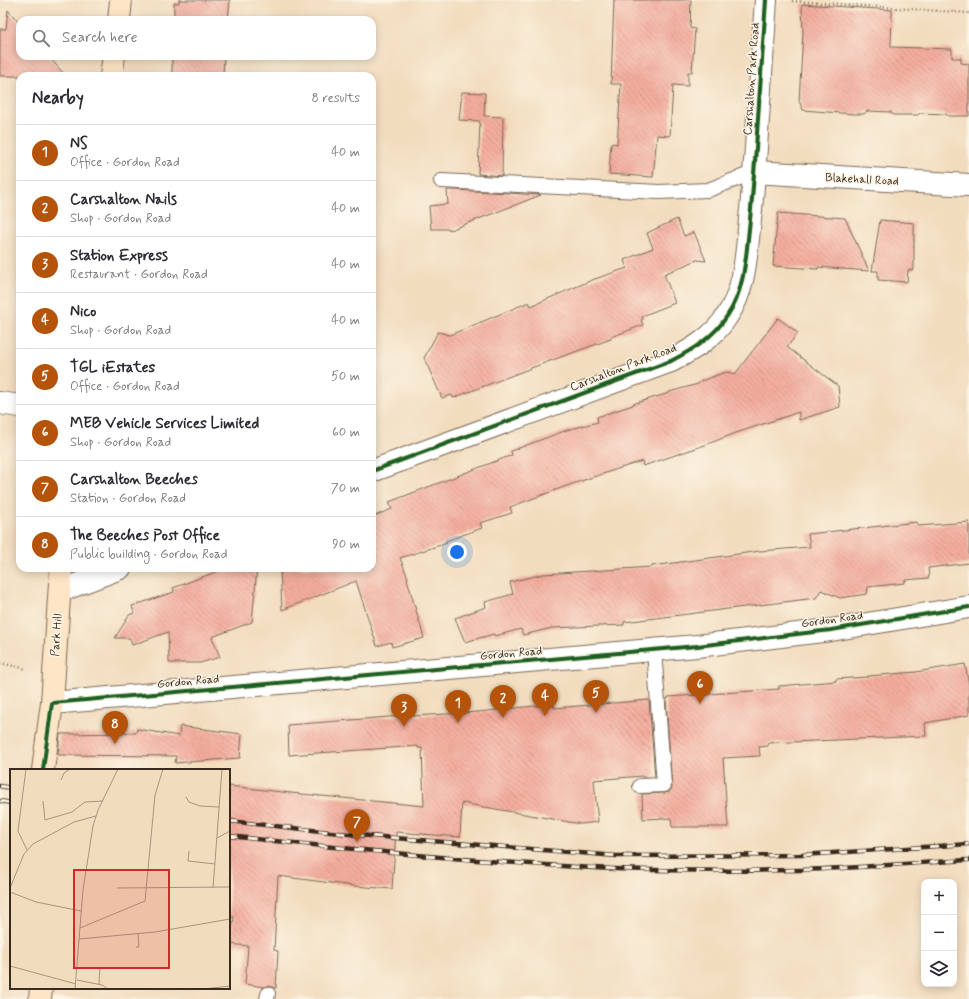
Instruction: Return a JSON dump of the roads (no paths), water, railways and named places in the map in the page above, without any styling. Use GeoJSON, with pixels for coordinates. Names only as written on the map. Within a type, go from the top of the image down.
{"type":"FeatureCollection","features":[{"type":"Feature","properties":{"kind":"main road"},"geometry":{"type":"LineString","coordinates":[[119,16],[121,0]]}},
{"type":"Feature","properties":{"kind":"main road"},"geometry":{"type":"LineString","coordinates":[[112,72],[113,60]]}},
{"type":"Feature","properties":{"kind":"main road","name":"Park Hill"},"geometry":{"type":"LineString","coordinates":[[43,769],[52,703],[62,572]]}},
{"type":"Feature","properties":{"kind":"main road"},"geometry":{"type":"LineString","coordinates":[[40,999],[41,989]]}},
{"type":"Feature","properties":{"kind":"street","name":"Carshalton Park Road"},"geometry":{"type":"LineString","coordinates":[[376,470],[671,361],[693,349],[713,333],[728,316],[736,299],[742,278],[747,247],[755,172],[766,0]]}},
{"type":"Feature","properties":{"kind":"street","name":"Blakehall Road"},"geometry":{"type":"LineString","coordinates":[[755,172],[969,185]]}},
{"type":"Feature","properties":{"kind":"street"},"geometry":{"type":"LineString","coordinates":[[0,403],[16,405]]}},
{"type":"Feature","properties":{"kind":"street"},"geometry":{"type":"LineString","coordinates":[[60,591],[110,572]]}},
{"type":"Feature","properties":{"kind":"street","name":"Gordon Road"},"geometry":{"type":"LineString","coordinates":[[52,703],[654,650],[831,630],[969,607]]}},
{"type":"Feature","properties":{"kind":"lane"},"geometry":{"type":"LineString","coordinates":[[440,181],[659,192],[708,190],[755,172]]}},
{"type":"Feature","properties":{"kind":"lane"},"geometry":{"type":"LineString","coordinates":[[640,786],[664,785],[654,650]]}},
{"type":"Feature","properties":{"kind":"railway"},"geometry":{"type":"LineString","coordinates":[[0,786],[10,788]]}},
{"type":"Feature","properties":{"kind":"railway"},"geometry":{"type":"LineString","coordinates":[[0,801],[10,803]]}},
{"type":"Feature","properties":{"kind":"railway"},"geometry":{"type":"LineString","coordinates":[[230,821],[358,835],[617,856],[802,855],[969,844]]}},
{"type":"Feature","properties":{"kind":"railway"},"geometry":{"type":"LineString","coordinates":[[230,836],[422,856],[615,869],[708,871],[802,870],[969,860]]}},
{"type":"Feature","properties":{"kind":"place","name":"MEB Vehicle Services Limited"},"geometry":{"type":"Point","coordinates":[700,704]}},
{"type":"Feature","properties":{"kind":"place","name":"TGL iEstates"},"geometry":{"type":"Point","coordinates":[596,713]}},
{"type":"Feature","properties":{"kind":"place","name":"Nico"},"geometry":{"type":"Point","coordinates":[545,716]}},
{"type":"Feature","properties":{"kind":"place","name":"Carshalton Nails"},"geometry":{"type":"Point","coordinates":[503,718]}},
{"type":"Feature","properties":{"kind":"place","name":"NS"},"geometry":{"type":"Point","coordinates":[458,723]}},
{"type":"Feature","properties":{"kind":"place","name":"Station Express"},"geometry":{"type":"Point","coordinates":[404,727]}},
{"type":"Feature","properties":{"kind":"place","name":"The Beeches Post Office"},"geometry":{"type":"Point","coordinates":[115,744]}},
{"type":"Feature","properties":{"kind":"place","name":"Carshalton Beeches"},"geometry":{"type":"Point","coordinates":[357,842]}}]}
